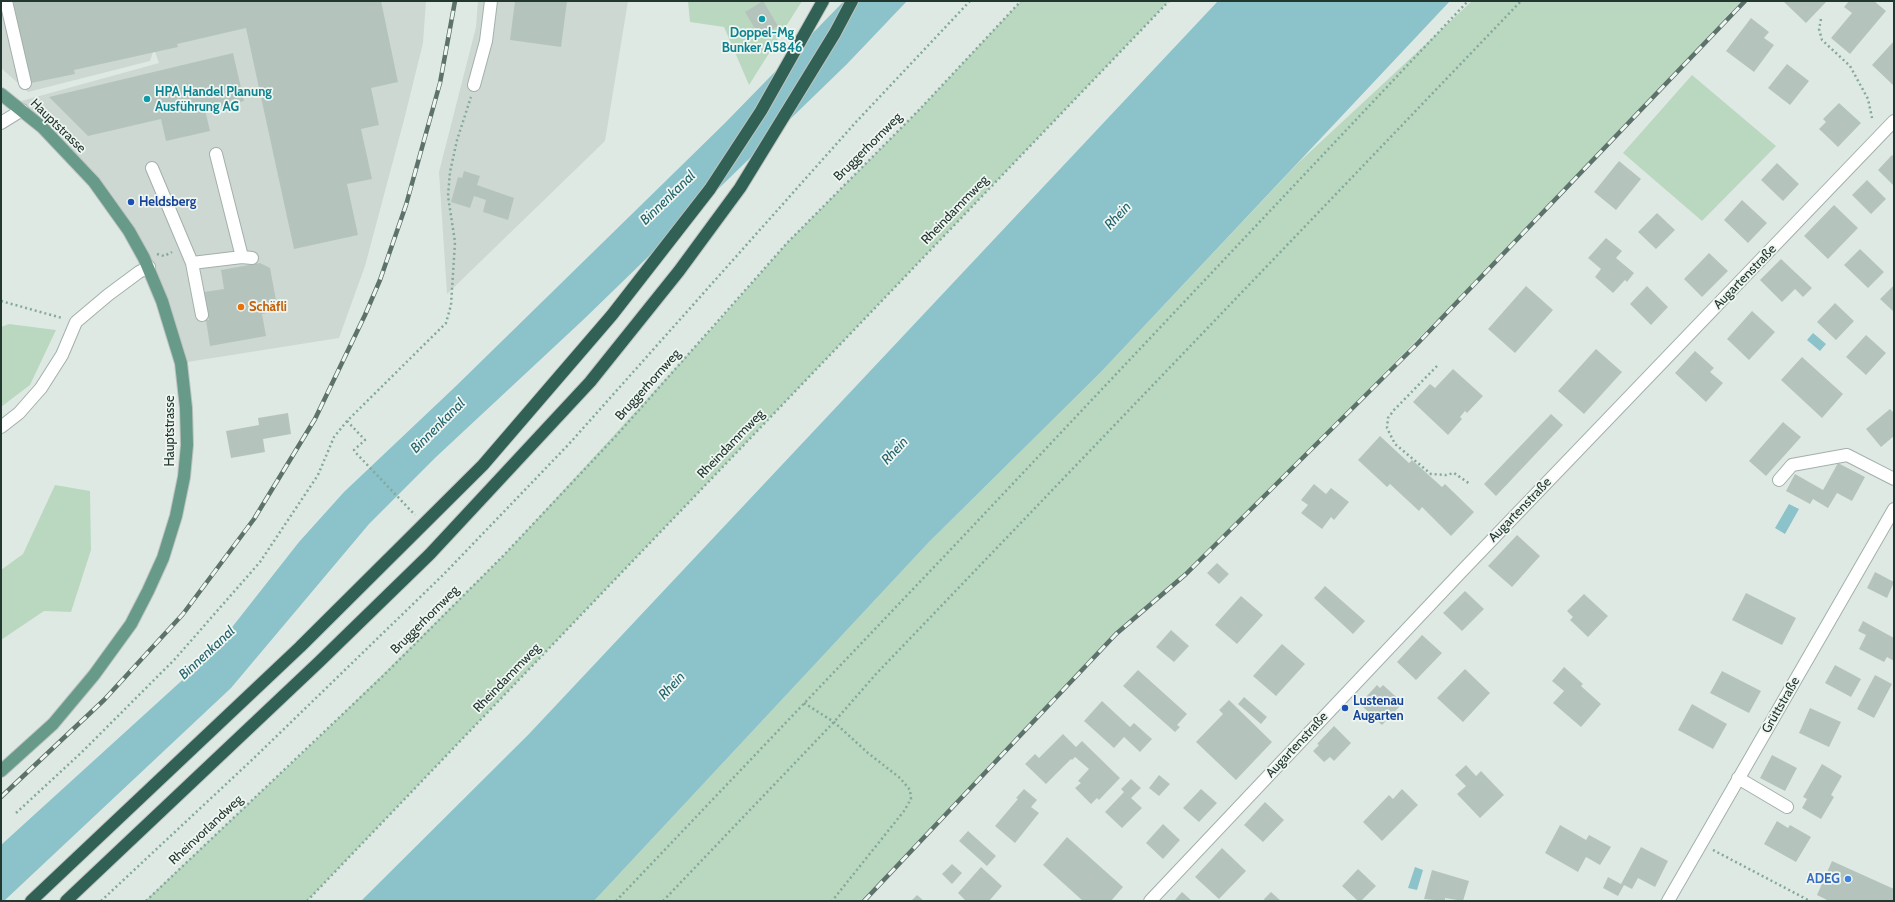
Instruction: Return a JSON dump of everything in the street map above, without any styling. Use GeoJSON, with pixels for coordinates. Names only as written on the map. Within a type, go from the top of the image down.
{"type":"FeatureCollection","features":[{"type":"Feature","properties":{"kind":"highway"},"geometry":{"type":"LineString","coordinates":[[31,901],[300,647],[483,465],[612,315],[710,189],[757,118],[791,61],[823,1]]}},
{"type":"Feature","properties":{"kind":"highway"},"geometry":{"type":"LineString","coordinates":[[66,901],[319,662],[430,554],[590,382],[679,271],[740,188],[835,33],[852,1]]}},
{"type":"Feature","properties":{"kind":"main road","name":"Hauptstrasse"},"geometry":{"type":"LineString","coordinates":[[1,94],[22,110],[59,143],[94,182],[129,231],[148,267],[164,307],[182,370],[186,408],[187,445],[184,477],[176,516],[163,558],[131,624],[94,675],[53,724],[1,771]]}},
{"type":"Feature","properties":{"kind":"street"},"geometry":{"type":"LineString","coordinates":[[6,1],[25,83]]}},
{"type":"Feature","properties":{"kind":"street"},"geometry":{"type":"LineString","coordinates":[[474,86],[486,41],[491,1]]}},
{"type":"Feature","properties":{"kind":"street"},"geometry":{"type":"LineString","coordinates":[[1,124],[22,110]]}},
{"type":"Feature","properties":{"kind":"street","name":"Augartenstraße"},"geometry":{"type":"LineString","coordinates":[[1150,901],[1461,572],[1894,122]]}},
{"type":"Feature","properties":{"kind":"street"},"geometry":{"type":"LineString","coordinates":[[192,263],[247,257],[216,154]]}},
{"type":"Feature","properties":{"kind":"street"},"geometry":{"type":"LineString","coordinates":[[152,168],[192,263],[202,315]]}},
{"type":"Feature","properties":{"kind":"street"},"geometry":{"type":"LineString","coordinates":[[1,427],[19,413],[41,388],[62,355],[76,322],[108,295],[148,267]]}},
{"type":"Feature","properties":{"kind":"street"},"geometry":{"type":"LineString","coordinates":[[1778,480],[1792,465],[1847,455],[1894,479]]}},
{"type":"Feature","properties":{"kind":"street","name":"Grüttstraße"},"geometry":{"type":"LineString","coordinates":[[1668,901],[1894,509]]}},
{"type":"Feature","properties":{"kind":"street"},"geometry":{"type":"LineString","coordinates":[[1738,778],[1787,806]]}},
{"type":"Feature","properties":{"kind":"path"},"geometry":{"type":"LineString","coordinates":[[101,901],[254,758],[444,574],[569,444],[851,128],[970,1]]}},
{"type":"Feature","properties":{"kind":"path","name":"Bruggerhornweg"},"geometry":{"type":"LineString","coordinates":[[280,774],[385,674],[503,556],[616,436],[787,243],[919,110],[1021,1]]}},
{"type":"Feature","properties":{"kind":"path","name":"Rheindammweg"},"geometry":{"type":"LineString","coordinates":[[307,901],[1169,1]]}},
{"type":"Feature","properties":{"kind":"path"},"geometry":{"type":"LineString","coordinates":[[616,901],[1468,1]]}},
{"type":"Feature","properties":{"kind":"path"},"geometry":{"type":"LineString","coordinates":[[663,901],[834,722],[876,674],[1521,1]]}},
{"type":"Feature","properties":{"kind":"path"},"geometry":{"type":"LineString","coordinates":[[1821,19],[1819,29],[1822,40],[1850,66],[1868,99],[1872,118]]}},
{"type":"Feature","properties":{"kind":"path"},"geometry":{"type":"LineString","coordinates":[[16,813],[82,752],[175,659],[260,562],[318,475],[334,436],[347,420],[446,323],[451,305],[455,242],[448,196],[450,172],[457,140],[474,86]]}},
{"type":"Feature","properties":{"kind":"path"},"geometry":{"type":"LineString","coordinates":[[1,301],[76,322]]}},
{"type":"Feature","properties":{"kind":"path"},"geometry":{"type":"LineString","coordinates":[[1437,366],[1394,410],[1388,418],[1387,428],[1395,444],[1431,474],[1446,475],[1454,473],[1470,484]]}},
{"type":"Feature","properties":{"kind":"path"},"geometry":{"type":"LineString","coordinates":[[347,420],[365,440],[354,450],[356,453],[416,515]]}},
{"type":"Feature","properties":{"kind":"path"},"geometry":{"type":"LineString","coordinates":[[804,702],[834,722],[868,753],[900,778],[910,790],[911,799],[904,811],[832,901]]}},
{"type":"Feature","properties":{"kind":"path","name":"Rheinvorlandweg"},"geometry":{"type":"LineString","coordinates":[[146,901],[280,774]]}},
{"type":"Feature","properties":{"kind":"path"},"geometry":{"type":"LineString","coordinates":[[1709,848],[1810,901]]}},
{"type":"Feature","properties":{"kind":"shaded area"},"geometry":{"type":"Polygon","coordinates":[[[1,1],[426,1],[423,43],[404,120],[365,266],[339,338],[181,363],[162,301],[111,205],[14,103],[159,63],[154,49],[150,61],[28,92],[1,68],[1,1]]]}},
{"type":"Feature","properties":{"kind":"shaded area"},"geometry":{"type":"Polygon","coordinates":[[[478,1],[628,1],[605,141],[447,294],[439,172],[476,27],[478,1]]]}},
{"type":"Feature","properties":{"kind":"green space"},"geometry":{"type":"Polygon","coordinates":[[[688,1],[802,1],[749,85],[724,27],[690,22],[688,1]]]}},
{"type":"Feature","properties":{"kind":"green space"},"geometry":{"type":"Polygon","coordinates":[[[1021,1],[1169,1],[307,901],[145,901],[316,740],[503,556],[715,325],[787,243],[919,110],[1021,1]]]}},
{"type":"Feature","properties":{"kind":"green space"},"geometry":{"type":"Polygon","coordinates":[[[1472,1],[1741,1],[1570,185],[1186,574],[1116,634],[863,901],[594,901],[929,542],[1100,373],[1298,163],[1472,1]]]}},
{"type":"Feature","properties":{"kind":"green space"},"geometry":{"type":"Polygon","coordinates":[[[1692,75],[1776,146],[1702,221],[1623,153],[1692,75]]]}},
{"type":"Feature","properties":{"kind":"green space"},"geometry":{"type":"Polygon","coordinates":[[[9,324],[56,330],[30,385],[1,407],[1,327],[9,324]]]}},
{"type":"Feature","properties":{"kind":"green space"},"geometry":{"type":"Polygon","coordinates":[[[55,485],[90,491],[91,550],[71,612],[44,611],[1,640],[1,570],[23,554],[55,485]]]}},
{"type":"Feature","properties":{"kind":"water","name":"Binnenkanal"},"geometry":{"type":"Polygon","coordinates":[[[844,1],[907,1],[847,64],[583,320],[436,457],[369,524],[231,688],[4,901],[1,901],[1,845],[211,654],[299,542],[344,492],[456,386],[725,123],[844,1]]]}},
{"type":"Feature","properties":{"kind":"water","name":"Rhein"},"geometry":{"type":"Polygon","coordinates":[[[1218,1],[1450,1],[1100,373],[929,542],[594,901],[361,901],[528,735],[1218,1]]]}},
{"type":"Feature","properties":{"kind":"water"},"geometry":{"type":"Polygon","coordinates":[[[1813,333],[1826,344],[1820,351],[1807,340],[1813,333]]]}},
{"type":"Feature","properties":{"kind":"water"},"geometry":{"type":"Polygon","coordinates":[[[1789,504],[1799,509],[1785,534],[1775,528],[1789,504]]]}},
{"type":"Feature","properties":{"kind":"water"},"geometry":{"type":"Polygon","coordinates":[[[1415,867],[1423,870],[1417,890],[1408,888],[1415,867]]]}},
{"type":"Feature","properties":{"kind":"building"},"geometry":{"type":"Polygon","coordinates":[[[13,1],[381,1],[398,82],[371,88],[379,125],[361,129],[372,179],[347,184],[358,235],[294,249],[246,28],[177,44],[178,47],[74,70],[75,74],[31,83],[13,1]]]}},
{"type":"Feature","properties":{"kind":"building"},"geometry":{"type":"Polygon","coordinates":[[[515,1],[567,1],[561,47],[510,40],[515,1]]]}},
{"type":"Feature","properties":{"kind":"building","name":"Doppel-Mg Bunker A5846"},"geometry":{"type":"Polygon","coordinates":[[[763,1],[778,26],[760,37],[745,12],[763,1]]]}},
{"type":"Feature","properties":{"kind":"building"},"geometry":{"type":"Polygon","coordinates":[[[1827,1],[1806,23],[1784,2],[1827,1]]]}},
{"type":"Feature","properties":{"kind":"building"},"geometry":{"type":"Polygon","coordinates":[[[1849,1],[1874,1],[1886,11],[1850,54],[1831,38],[1852,13],[1844,7],[1849,1]]]}},
{"type":"Feature","properties":{"kind":"building"},"geometry":{"type":"Polygon","coordinates":[[[1751,18],[1769,32],[1764,38],[1774,45],[1754,72],[1726,51],[1751,18]]]}},
{"type":"Feature","properties":{"kind":"building"},"geometry":{"type":"Polygon","coordinates":[[[1894,41],[1894,84],[1893,85],[1872,65],[1894,41]]]}},
{"type":"Feature","properties":{"kind":"building","name":"HPA Handel Planung Ausführung AG"},"geometry":{"type":"Polygon","coordinates":[[[233,53],[244,101],[205,110],[210,131],[166,141],[161,119],[88,136],[49,97],[233,53]]]}},
{"type":"Feature","properties":{"kind":"building"},"geometry":{"type":"Polygon","coordinates":[[[1787,64],[1809,81],[1790,105],[1768,88],[1787,64]]]}},
{"type":"Feature","properties":{"kind":"building"},"geometry":{"type":"Polygon","coordinates":[[[1839,103],[1861,123],[1838,147],[1819,129],[1826,122],[1823,119],[1839,103]]]}},
{"type":"Feature","properties":{"kind":"building"},"geometry":{"type":"Polygon","coordinates":[[[1892,155],[1894,157],[1894,186],[1878,170],[1892,155]]]}},
{"type":"Feature","properties":{"kind":"building"},"geometry":{"type":"Polygon","coordinates":[[[1619,161],[1641,179],[1616,210],[1594,192],[1619,161]]]}},
{"type":"Feature","properties":{"kind":"building"},"geometry":{"type":"Polygon","coordinates":[[[1777,163],[1799,184],[1783,201],[1761,180],[1777,163]]]}},
{"type":"Feature","properties":{"kind":"building"},"geometry":{"type":"Polygon","coordinates":[[[464,171],[480,176],[477,185],[514,198],[508,220],[483,212],[486,200],[474,196],[470,208],[451,202],[458,177],[462,178],[464,171]]]}},
{"type":"Feature","properties":{"kind":"building"},"geometry":{"type":"Polygon","coordinates":[[[1867,180],[1886,199],[1871,214],[1852,195],[1867,180]]]}},
{"type":"Feature","properties":{"kind":"building"},"geometry":{"type":"Polygon","coordinates":[[[1742,200],[1767,223],[1748,243],[1724,220],[1742,200]]]}},
{"type":"Feature","properties":{"kind":"building"},"geometry":{"type":"Polygon","coordinates":[[[1834,205],[1858,228],[1828,259],[1804,236],[1834,205]]]}},
{"type":"Feature","properties":{"kind":"building"},"geometry":{"type":"Polygon","coordinates":[[[1657,213],[1675,230],[1656,249],[1638,232],[1657,213]]]}},
{"type":"Feature","properties":{"kind":"building"},"geometry":{"type":"Polygon","coordinates":[[[1606,238],[1622,251],[1616,258],[1634,273],[1627,282],[1625,280],[1613,293],[1595,277],[1601,269],[1588,258],[1606,238]]]}},
{"type":"Feature","properties":{"kind":"building"},"geometry":{"type":"Polygon","coordinates":[[[1860,249],[1884,272],[1868,288],[1844,265],[1860,249]]]}},
{"type":"Feature","properties":{"kind":"building"},"geometry":{"type":"Polygon","coordinates":[[[1709,253],[1728,271],[1702,297],[1684,279],[1709,253]]]}},
{"type":"Feature","properties":{"kind":"building"},"geometry":{"type":"Polygon","coordinates":[[[1781,259],[1812,288],[1803,297],[1795,289],[1782,302],[1760,280],[1781,259]]]}},
{"type":"Feature","properties":{"kind":"building","name":"Schäfli"},"geometry":{"type":"Polygon","coordinates":[[[260,263],[270,268],[278,311],[262,314],[266,336],[210,346],[206,320],[209,320],[204,302],[204,292],[224,289],[221,270],[260,263]]]}},
{"type":"Feature","properties":{"kind":"building"},"geometry":{"type":"Polygon","coordinates":[[[1894,285],[1894,312],[1880,299],[1894,285]]]}},
{"type":"Feature","properties":{"kind":"building"},"geometry":{"type":"Polygon","coordinates":[[[1526,286],[1553,310],[1515,353],[1488,329],[1526,286]]]}},
{"type":"Feature","properties":{"kind":"building"},"geometry":{"type":"Polygon","coordinates":[[[1647,286],[1668,307],[1651,325],[1630,304],[1647,286]]]}},
{"type":"Feature","properties":{"kind":"building"},"geometry":{"type":"Polygon","coordinates":[[[1835,303],[1854,321],[1836,340],[1817,322],[1835,303]]]}},
{"type":"Feature","properties":{"kind":"building"},"geometry":{"type":"Polygon","coordinates":[[[1752,311],[1775,332],[1749,360],[1727,339],[1752,311]]]}},
{"type":"Feature","properties":{"kind":"building"},"geometry":{"type":"Polygon","coordinates":[[[1866,335],[1886,353],[1866,375],[1846,357],[1866,335]]]}},
{"type":"Feature","properties":{"kind":"building"},"geometry":{"type":"Polygon","coordinates":[[[1596,349],[1622,372],[1584,414],[1558,391],[1596,349]]]}},
{"type":"Feature","properties":{"kind":"building"},"geometry":{"type":"Polygon","coordinates":[[[1695,351],[1714,368],[1710,372],[1723,383],[1706,402],[1675,373],[1695,351]]]}},
{"type":"Feature","properties":{"kind":"building"},"geometry":{"type":"Polygon","coordinates":[[[1802,357],[1843,394],[1822,418],[1781,380],[1802,357]]]}},
{"type":"Feature","properties":{"kind":"building"},"geometry":{"type":"Polygon","coordinates":[[[1453,369],[1483,396],[1467,413],[1465,411],[1460,417],[1462,419],[1448,435],[1413,402],[1430,384],[1435,388],[1453,369]]]}},
{"type":"Feature","properties":{"kind":"building"},"geometry":{"type":"Polygon","coordinates":[[[1890,409],[1894,413],[1894,436],[1881,447],[1866,429],[1890,409]]]}},
{"type":"Feature","properties":{"kind":"building"},"geometry":{"type":"Polygon","coordinates":[[[288,413],[291,434],[263,439],[265,452],[231,458],[226,431],[259,425],[258,418],[288,413]]]}},
{"type":"Feature","properties":{"kind":"building"},"geometry":{"type":"Polygon","coordinates":[[[1551,414],[1563,425],[1496,496],[1484,484],[1551,414]]]}},
{"type":"Feature","properties":{"kind":"building"},"geometry":{"type":"Polygon","coordinates":[[[1783,422],[1801,437],[1766,476],[1749,461],[1783,422]]]}},
{"type":"Feature","properties":{"kind":"building"},"geometry":{"type":"Polygon","coordinates":[[[1380,436],[1409,463],[1412,460],[1442,487],[1445,484],[1474,512],[1451,536],[1422,507],[1419,511],[1390,484],[1387,487],[1358,460],[1380,436]]]}},
{"type":"Feature","properties":{"kind":"building"},"geometry":{"type":"Polygon","coordinates":[[[1838,463],[1865,477],[1852,501],[1837,493],[1828,508],[1813,499],[1810,504],[1786,491],[1795,474],[1823,490],[1838,463]]]}},
{"type":"Feature","properties":{"kind":"building"},"geometry":{"type":"Polygon","coordinates":[[[1314,484],[1326,494],[1331,488],[1349,502],[1334,520],[1331,517],[1322,529],[1301,513],[1308,505],[1301,500],[1314,484]]]}},
{"type":"Feature","properties":{"kind":"building"},"geometry":{"type":"Polygon","coordinates":[[[1517,535],[1540,556],[1512,587],[1488,566],[1517,535]]]}},
{"type":"Feature","properties":{"kind":"building"},"geometry":{"type":"Polygon","coordinates":[[[1217,563],[1229,574],[1219,584],[1207,573],[1217,563]]]}},
{"type":"Feature","properties":{"kind":"building"},"geometry":{"type":"Polygon","coordinates":[[[1875,572],[1894,582],[1887,598],[1867,588],[1875,572]]]}},
{"type":"Feature","properties":{"kind":"building"},"geometry":{"type":"Polygon","coordinates":[[[1325,586],[1365,621],[1353,634],[1314,598],[1325,586]]]}},
{"type":"Feature","properties":{"kind":"building"},"geometry":{"type":"Polygon","coordinates":[[[1465,591],[1484,609],[1462,631],[1443,613],[1465,591]]]}},
{"type":"Feature","properties":{"kind":"building"},"geometry":{"type":"Polygon","coordinates":[[[1746,593],[1796,618],[1782,645],[1732,620],[1746,593]]]}},
{"type":"Feature","properties":{"kind":"building"},"geometry":{"type":"Polygon","coordinates":[[[1584,594],[1608,616],[1588,637],[1570,620],[1573,617],[1567,611],[1584,594]]]}},
{"type":"Feature","properties":{"kind":"building"},"geometry":{"type":"Polygon","coordinates":[[[1241,596],[1263,615],[1237,644],[1215,625],[1241,596]]]}},
{"type":"Feature","properties":{"kind":"building"},"geometry":{"type":"Polygon","coordinates":[[[1863,621],[1894,638],[1894,661],[1887,657],[1884,662],[1859,649],[1866,635],[1858,631],[1863,621]]]}},
{"type":"Feature","properties":{"kind":"building"},"geometry":{"type":"Polygon","coordinates":[[[1171,630],[1189,646],[1174,662],[1156,647],[1171,630]]]}},
{"type":"Feature","properties":{"kind":"building"},"geometry":{"type":"Polygon","coordinates":[[[1422,635],[1442,653],[1416,680],[1397,662],[1422,635]]]}},
{"type":"Feature","properties":{"kind":"building"},"geometry":{"type":"Polygon","coordinates":[[[1282,644],[1305,664],[1276,696],[1253,676],[1282,644]]]}},
{"type":"Feature","properties":{"kind":"building"},"geometry":{"type":"Polygon","coordinates":[[[1835,665],[1861,679],[1851,697],[1825,683],[1835,665]]]}},
{"type":"Feature","properties":{"kind":"building"},"geometry":{"type":"Polygon","coordinates":[[[1564,667],[1583,684],[1581,686],[1601,704],[1581,727],[1553,703],[1564,691],[1552,681],[1564,667]]]}},
{"type":"Feature","properties":{"kind":"building"},"geometry":{"type":"Polygon","coordinates":[[[1465,669],[1490,693],[1463,722],[1437,698],[1465,669]]]}},
{"type":"Feature","properties":{"kind":"building"},"geometry":{"type":"Polygon","coordinates":[[[1138,670],[1187,714],[1177,725],[1180,727],[1175,732],[1123,686],[1138,670]]]}},
{"type":"Feature","properties":{"kind":"building"},"geometry":{"type":"Polygon","coordinates":[[[1722,671],[1761,691],[1749,713],[1710,693],[1722,671]]]}},
{"type":"Feature","properties":{"kind":"building"},"geometry":{"type":"Polygon","coordinates":[[[1875,675],[1892,684],[1874,718],[1857,709],[1875,675]]]}},
{"type":"Feature","properties":{"kind":"building"},"geometry":{"type":"Polygon","coordinates":[[[1377,685],[1380,688],[1383,685],[1403,703],[1382,725],[1362,706],[1369,699],[1366,697],[1377,685]]]}},
{"type":"Feature","properties":{"kind":"building"},"geometry":{"type":"Polygon","coordinates":[[[1244,697],[1267,717],[1261,724],[1238,704],[1244,697]]]}},
{"type":"Feature","properties":{"kind":"building"},"geometry":{"type":"Polygon","coordinates":[[[1229,700],[1272,742],[1236,780],[1196,742],[1223,714],[1219,710],[1229,700]]]}},
{"type":"Feature","properties":{"kind":"building"},"geometry":{"type":"Polygon","coordinates":[[[1102,701],[1130,727],[1134,723],[1152,739],[1140,752],[1124,737],[1114,748],[1084,721],[1102,701]]]}},
{"type":"Feature","properties":{"kind":"building"},"geometry":{"type":"Polygon","coordinates":[[[1692,704],[1727,724],[1713,749],[1678,730],[1692,704]]]}},
{"type":"Feature","properties":{"kind":"building"},"geometry":{"type":"Polygon","coordinates":[[[1810,708],[1841,722],[1829,747],[1799,733],[1810,708]]]}},
{"type":"Feature","properties":{"kind":"building"},"geometry":{"type":"Polygon","coordinates":[[[1334,726],[1351,743],[1334,761],[1330,757],[1324,762],[1313,751],[1319,745],[1317,744],[1334,726]]]}},
{"type":"Feature","properties":{"kind":"building"},"geometry":{"type":"Polygon","coordinates":[[[1063,734],[1076,747],[1082,741],[1120,778],[1099,800],[1097,798],[1091,804],[1075,788],[1081,783],[1078,781],[1089,769],[1075,757],[1072,760],[1071,759],[1046,784],[1025,764],[1035,754],[1039,758],[1063,734]]]}},
{"type":"Feature","properties":{"kind":"building"},"geometry":{"type":"Polygon","coordinates":[[[1772,755],[1797,768],[1785,791],[1760,778],[1772,755]]]}},
{"type":"Feature","properties":{"kind":"building"},"geometry":{"type":"Polygon","coordinates":[[[1822,764],[1842,776],[1831,795],[1834,797],[1821,819],[1802,808],[1807,799],[1803,797],[1822,764]]]}},
{"type":"Feature","properties":{"kind":"building"},"geometry":{"type":"Polygon","coordinates":[[[1466,765],[1476,776],[1481,771],[1504,795],[1480,818],[1457,794],[1466,786],[1455,775],[1466,765]]]}},
{"type":"Feature","properties":{"kind":"building"},"geometry":{"type":"Polygon","coordinates":[[[1159,775],[1170,784],[1159,796],[1149,788],[1159,775]]]}},
{"type":"Feature","properties":{"kind":"building"},"geometry":{"type":"Polygon","coordinates":[[[1131,779],[1141,788],[1131,798],[1142,808],[1122,828],[1105,812],[1124,792],[1121,789],[1131,779]]]}},
{"type":"Feature","properties":{"kind":"building"},"geometry":{"type":"Polygon","coordinates":[[[1024,789],[1037,800],[1031,807],[1039,813],[1015,843],[995,826],[1018,799],[1016,798],[1024,789]]]}},
{"type":"Feature","properties":{"kind":"building"},"geometry":{"type":"Polygon","coordinates":[[[1201,789],[1217,803],[1199,822],[1183,808],[1201,789]]]}},
{"type":"Feature","properties":{"kind":"building"},"geometry":{"type":"Polygon","coordinates":[[[1402,789],[1418,805],[1382,841],[1363,822],[1389,795],[1393,799],[1402,789]]]}},
{"type":"Feature","properties":{"kind":"building"},"geometry":{"type":"Polygon","coordinates":[[[1265,802],[1284,820],[1263,842],[1244,825],[1265,802]]]}},
{"type":"Feature","properties":{"kind":"building"},"geometry":{"type":"Polygon","coordinates":[[[1777,821],[1788,828],[1790,825],[1811,837],[1796,862],[1764,844],[1777,821]]]}},
{"type":"Feature","properties":{"kind":"building"},"geometry":{"type":"Polygon","coordinates":[[[1163,824],[1180,840],[1163,859],[1146,843],[1163,824]]]}},
{"type":"Feature","properties":{"kind":"building"},"geometry":{"type":"Polygon","coordinates":[[[1560,825],[1586,840],[1589,835],[1611,847],[1600,865],[1586,857],[1578,872],[1545,853],[1560,825]]]}},
{"type":"Feature","properties":{"kind":"building"},"geometry":{"type":"Polygon","coordinates":[[[968,831],[996,856],[987,866],[959,841],[968,831]]]}},
{"type":"Feature","properties":{"kind":"building"},"geometry":{"type":"Polygon","coordinates":[[[1067,837],[1123,887],[1111,901],[1083,901],[1043,865],[1067,837]]]}},
{"type":"Feature","properties":{"kind":"building"},"geometry":{"type":"Polygon","coordinates":[[[1641,847],[1668,861],[1655,887],[1638,878],[1632,889],[1624,885],[1618,896],[1603,888],[1608,877],[1621,884],[1641,847]]]}},
{"type":"Feature","properties":{"kind":"building"},"geometry":{"type":"Polygon","coordinates":[[[1222,848],[1246,871],[1219,899],[1195,877],[1222,848]]]}},
{"type":"Feature","properties":{"kind":"building","name":"ADEG"},"geometry":{"type":"Polygon","coordinates":[[[1832,861],[1894,889],[1894,901],[1829,901],[1817,895],[1832,861]]]}},
{"type":"Feature","properties":{"kind":"building"},"geometry":{"type":"Polygon","coordinates":[[[952,864],[962,873],[952,884],[942,874],[952,864]]]}},
{"type":"Feature","properties":{"kind":"building"},"geometry":{"type":"Polygon","coordinates":[[[981,867],[1002,886],[989,901],[966,901],[958,893],[981,867]]]}},
{"type":"Feature","properties":{"kind":"building"},"geometry":{"type":"Polygon","coordinates":[[[1358,869],[1376,886],[1361,901],[1358,901],[1342,886],[1358,869]]]}},
{"type":"Feature","properties":{"kind":"building"},"geometry":{"type":"Polygon","coordinates":[[[1432,870],[1469,881],[1463,901],[1445,898],[1445,901],[1424,899],[1432,870]]]}},
{"type":"Feature","properties":{"kind":"building"},"geometry":{"type":"Polygon","coordinates":[[[1182,892],[1192,901],[1174,901],[1182,892]]]}},
{"type":"Feature","properties":{"kind":"building"},"geometry":{"type":"Polygon","coordinates":[[[1271,892],[1281,901],[1265,901],[1264,899],[1271,892]]]}},
{"type":"Feature","properties":{"kind":"building"},"geometry":{"type":"Polygon","coordinates":[[[917,895],[924,901],[911,901],[917,895]]]}},
{"type":"Feature","properties":{"kind":"railway"},"geometry":{"type":"LineString","coordinates":[[1,797],[104,700],[183,614],[254,519],[315,419],[365,315],[380,280],[406,205],[440,83],[455,1]]}},
{"type":"Feature","properties":{"kind":"railway"},"geometry":{"type":"LineString","coordinates":[[864,901],[1116,634],[1186,574],[1418,343],[1745,1]]}},
{"type":"Feature","properties":{"kind":"place","name":"Doppel-Mg Bunker A5846"},"geometry":{"type":"Point","coordinates":[762,19]}},
{"type":"Feature","properties":{"kind":"place","name":"HPA Handel Planung Ausführung AG"},"geometry":{"type":"Point","coordinates":[147,99]}},
{"type":"Feature","properties":{"kind":"place","name":"Heldsberg"},"geometry":{"type":"Point","coordinates":[131,202]}},
{"type":"Feature","properties":{"kind":"place","name":"Schäfli"},"geometry":{"type":"Point","coordinates":[241,307]}},
{"type":"Feature","properties":{"kind":"place","name":"Lustenau Augarten"},"geometry":{"type":"Point","coordinates":[1345,708]}},
{"type":"Feature","properties":{"kind":"place","name":"ADEG"},"geometry":{"type":"Point","coordinates":[1848,879]}}]}
